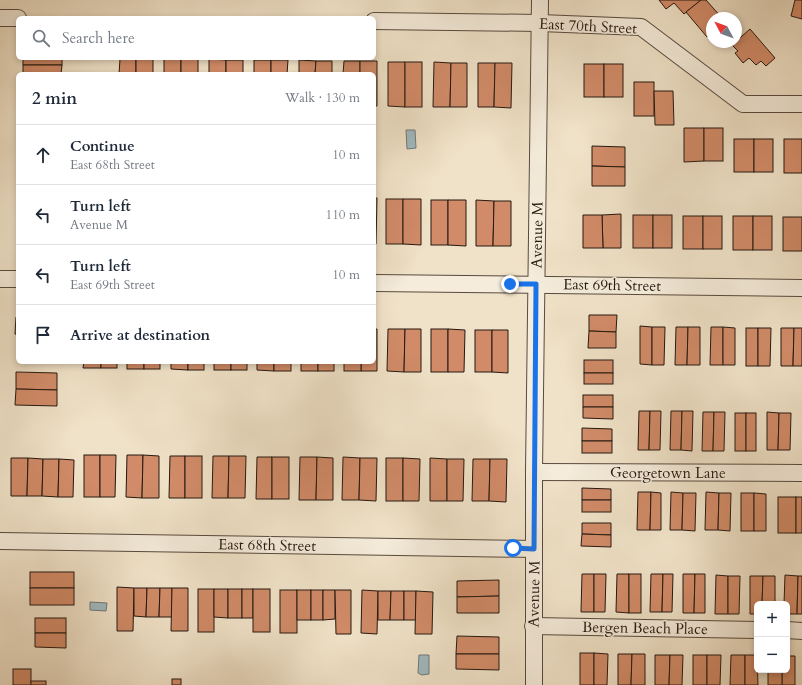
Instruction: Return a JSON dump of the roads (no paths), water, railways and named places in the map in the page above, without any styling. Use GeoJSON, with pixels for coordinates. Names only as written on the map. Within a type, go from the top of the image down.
{"type":"FeatureCollection","features":[{"type":"Feature","properties":{"kind":"street","name":"Avenue M"},"geometry":{"type":"LineString","coordinates":[[534,685],[534,472],[540,0]]}},
{"type":"Feature","properties":{"kind":"street"},"geometry":{"type":"LineString","coordinates":[[0,18],[16,18]]}},
{"type":"Feature","properties":{"kind":"street","name":"East 70th Street"},"geometry":{"type":"LineString","coordinates":[[376,21],[641,26],[743,104],[802,104]]}},
{"type":"Feature","properties":{"kind":"street"},"geometry":{"type":"LineString","coordinates":[[0,279],[16,279]]}},
{"type":"Feature","properties":{"kind":"street","name":"East 69th Street"},"geometry":{"type":"LineString","coordinates":[[376,283],[802,288]]}},
{"type":"Feature","properties":{"kind":"street","name":"Georgetown Lane"},"geometry":{"type":"LineString","coordinates":[[534,472],[802,473]]}},
{"type":"Feature","properties":{"kind":"street","name":"East 68th Street"},"geometry":{"type":"LineString","coordinates":[[0,541],[534,549]]}},
{"type":"Feature","properties":{"kind":"street","name":"Bergen Beach Place"},"geometry":{"type":"LineString","coordinates":[[533,626],[754,630]]}},
{"type":"Feature","properties":{"kind":"street"},"geometry":{"type":"LineString","coordinates":[[790,630],[802,631]]}},
{"type":"Feature","properties":{"kind":"water"},"geometry":{"type":"Polygon","coordinates":[[[406,130],[415,130],[416,148],[407,149],[406,130]]]}},
{"type":"Feature","properties":{"kind":"water"},"geometry":{"type":"Polygon","coordinates":[[[90,602],[107,603],[106,611],[90,610],[90,602]]]}},
{"type":"Feature","properties":{"kind":"water"},"geometry":{"type":"Polygon","coordinates":[[[419,655],[429,655],[429,674],[422,675],[418,673],[419,655]]]}}]}
